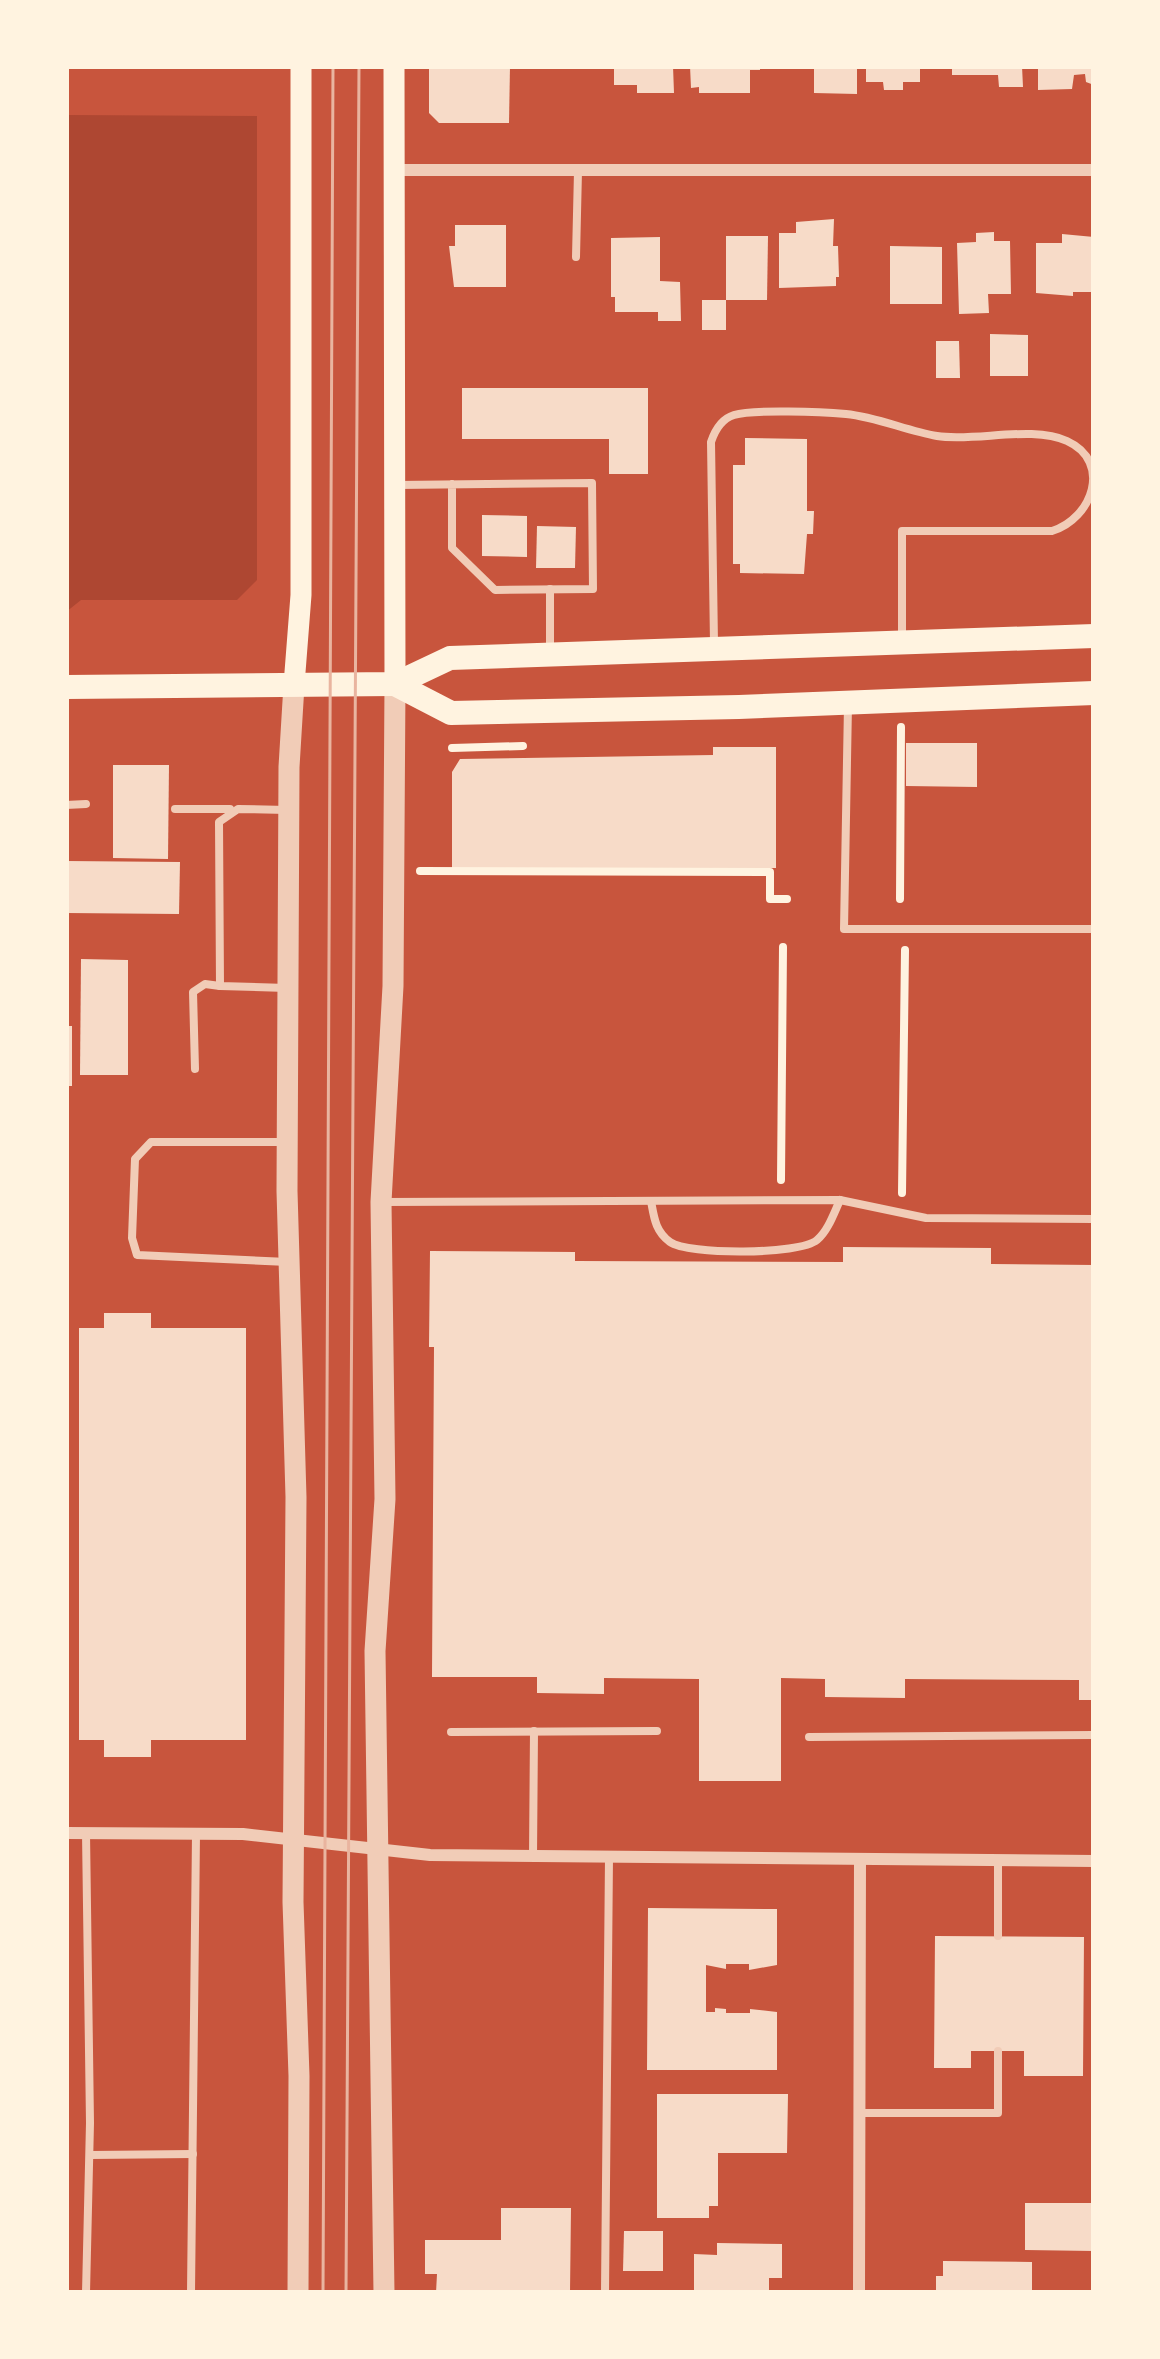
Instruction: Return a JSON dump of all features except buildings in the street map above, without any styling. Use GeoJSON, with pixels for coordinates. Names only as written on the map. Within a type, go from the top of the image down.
{"type":"FeatureCollection","features":[{"type":"Feature","properties":{"kind":"main road"},"geometry":{"type":"LineString","coordinates":[[294,686],[301,596],[301,66]]}},
{"type":"Feature","properties":{"kind":"main road"},"geometry":{"type":"LineString","coordinates":[[394,66],[395,684]]}},
{"type":"Feature","properties":{"kind":"main road"},"geometry":{"type":"LineString","coordinates":[[66,687],[395,684],[450,658],[1094,636]]}},
{"type":"Feature","properties":{"kind":"main road"},"geometry":{"type":"LineString","coordinates":[[395,684],[451,712],[1094,693]]}},
{"type":"Feature","properties":{"kind":"street"},"geometry":{"type":"LineString","coordinates":[[397,170],[1094,170]]}},
{"type":"Feature","properties":{"kind":"street"},"geometry":{"type":"LineString","coordinates":[[384,2293],[375,1651],[385,1499],[382,1202],[393,986],[395,684]]}},
{"type":"Feature","properties":{"kind":"street"},"geometry":{"type":"LineString","coordinates":[[294,686],[288,1142],[296,1497],[293,1840],[298,2293]]}},
{"type":"Feature","properties":{"kind":"street"},"geometry":{"type":"LineString","coordinates":[[66,1833],[196,1834],[430,1855],[1094,1861]]}},
{"type":"Feature","properties":{"kind":"street"},"geometry":{"type":"LineString","coordinates":[[859,2293],[860,1859]]}},
{"type":"Feature","properties":{"kind":"lane"},"geometry":{"type":"LineString","coordinates":[[576,257],[578,170]]}},
{"type":"Feature","properties":{"kind":"lane"},"geometry":{"type":"LineString","coordinates":[[715,650],[711,442],[720,425],[736,415],[848,414],[940,437],[1064,439],[1078,447],[1093,474],[1094,490],[1080,517],[1067,526],[1052,530],[902,530],[902,643]]}},
{"type":"Feature","properties":{"kind":"lane"},"geometry":{"type":"LineString","coordinates":[[396,484],[592,483],[593,589],[495,590],[452,548],[452,484]]}},
{"type":"Feature","properties":{"kind":"lane"},"geometry":{"type":"LineString","coordinates":[[1080,517],[1094,517]]}},
{"type":"Feature","properties":{"kind":"lane"},"geometry":{"type":"LineString","coordinates":[[550,589],[550,655]]}},
{"type":"Feature","properties":{"kind":"lane"},"geometry":{"type":"LineString","coordinates":[[848,703],[844,929],[1094,928]]}},
{"type":"Feature","properties":{"kind":"lane"},"geometry":{"type":"LineString","coordinates":[[66,805],[86,804]]}},
{"type":"Feature","properties":{"kind":"lane"},"geometry":{"type":"LineString","coordinates":[[176,809],[289,810]]}},
{"type":"Feature","properties":{"kind":"lane"},"geometry":{"type":"LineString","coordinates":[[220,986],[219,822],[238,809]]}},
{"type":"Feature","properties":{"kind":"lane"},"geometry":{"type":"LineString","coordinates":[[195,1069],[193,992],[205,984],[288,988]]}},
{"type":"Feature","properties":{"kind":"lane"},"geometry":{"type":"LineString","coordinates":[[288,1142],[152,1142],[135,1159],[132,1238],[137,1256],[290,1262]]}},
{"type":"Feature","properties":{"kind":"lane"},"geometry":{"type":"LineString","coordinates":[[382,1202],[840,1200],[926,1218],[1094,1219]]}},
{"type":"Feature","properties":{"kind":"lane"},"geometry":{"type":"LineString","coordinates":[[651,1201],[657,1228],[680,1248],[770,1250],[807,1246],[817,1240],[840,1200]]}},
{"type":"Feature","properties":{"kind":"lane"},"geometry":{"type":"LineString","coordinates":[[451,1732],[656,1732]]}},
{"type":"Feature","properties":{"kind":"lane"},"geometry":{"type":"LineString","coordinates":[[533,1856],[534,1732]]}},
{"type":"Feature","properties":{"kind":"lane"},"geometry":{"type":"LineString","coordinates":[[809,1736],[1094,1736]]}},
{"type":"Feature","properties":{"kind":"lane"},"geometry":{"type":"LineString","coordinates":[[86,1834],[90,2155],[86,2293]]}},
{"type":"Feature","properties":{"kind":"lane"},"geometry":{"type":"LineString","coordinates":[[191,2293],[196,1834]]}},
{"type":"Feature","properties":{"kind":"lane"},"geometry":{"type":"LineString","coordinates":[[605,2293],[609,1857]]}},
{"type":"Feature","properties":{"kind":"lane"},"geometry":{"type":"LineString","coordinates":[[998,1861],[998,1936]]}},
{"type":"Feature","properties":{"kind":"lane"},"geometry":{"type":"LineString","coordinates":[[859,2113],[998,2113],[998,2051]]}},
{"type":"Feature","properties":{"kind":"lane"},"geometry":{"type":"LineString","coordinates":[[90,2155],[193,2154]]}},
{"type":"Feature","properties":{"kind":"path"},"geometry":{"type":"LineString","coordinates":[[900,899],[901,701]]}},
{"type":"Feature","properties":{"kind":"path"},"geometry":{"type":"LineString","coordinates":[[394,871],[770,872],[770,899],[788,899]]}},
{"type":"Feature","properties":{"kind":"path"},"geometry":{"type":"LineString","coordinates":[[781,1200],[783,947]]}},
{"type":"Feature","properties":{"kind":"path"},"geometry":{"type":"LineString","coordinates":[[900,1212],[904,948]]}},
{"type":"Feature","properties":{"kind":"shaded area"},"geometry":{"type":"Polygon","coordinates":[[[66,115],[257,116],[257,580],[237,600],[81,600],[66,612],[66,115]]]}},
{"type":"Feature","properties":{"kind":"tram line"},"geometry":{"type":"LineString","coordinates":[[323,2293],[333,66]]}},
{"type":"Feature","properties":{"kind":"tram line"},"geometry":{"type":"LineString","coordinates":[[346,2293],[359,66]]}}]}
